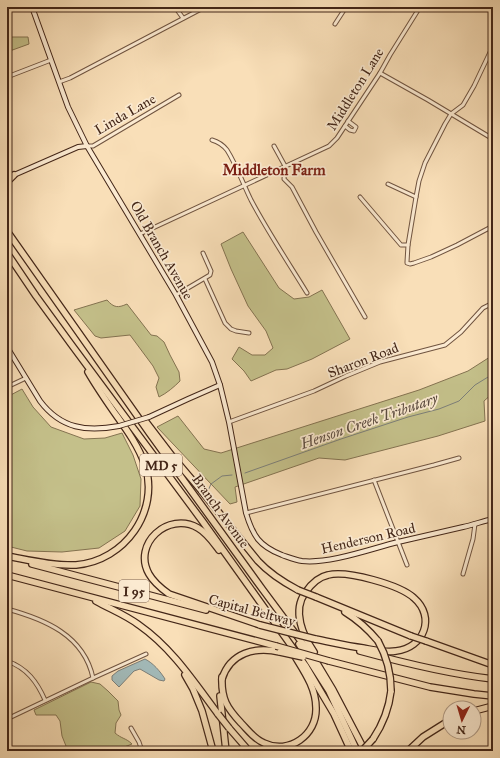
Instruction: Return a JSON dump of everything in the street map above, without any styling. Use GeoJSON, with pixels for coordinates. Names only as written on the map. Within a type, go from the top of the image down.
{"type":"FeatureCollection","features":[{"type":"Feature","properties":{"kind":"highway"},"geometry":{"type":"LineString","coordinates":[[7,177],[14,175]]}},
{"type":"Feature","properties":{"kind":"highway"},"geometry":{"type":"LineString","coordinates":[[7,182],[14,175]]}},
{"type":"Feature","properties":{"kind":"highway"},"geometry":{"type":"LineString","coordinates":[[7,225],[29,258],[31,264]]}},
{"type":"Feature","properties":{"kind":"highway","name":"Branch Avenue"},"geometry":{"type":"LineString","coordinates":[[7,231],[116,386],[315,660],[333,690],[363,751]]}},
{"type":"Feature","properties":{"kind":"highway","name":"Branch Avenue"},"geometry":{"type":"LineString","coordinates":[[7,253],[36,296],[249,586],[305,665],[316,681],[334,714],[351,751]]}},
{"type":"Feature","properties":{"kind":"highway"},"geometry":{"type":"LineString","coordinates":[[7,260],[36,296]]}},
{"type":"Feature","properties":{"kind":"highway"},"geometry":{"type":"LineString","coordinates":[[7,557],[50,564],[67,565],[85,563],[101,558],[115,551],[128,540],[138,526],[145,510],[148,500],[148,481],[142,456],[129,434],[98,390],[71,344]]}},
{"type":"Feature","properties":{"kind":"highway"},"geometry":{"type":"LineString","coordinates":[[116,386],[258,561],[276,578],[298,590],[411,636],[493,665]]}},
{"type":"Feature","properties":{"kind":"highway"},"geometry":{"type":"LineString","coordinates":[[249,586],[205,534],[191,525],[178,523],[167,526],[156,533],[148,543],[145,561],[149,573],[155,582],[164,590],[175,596],[260,625]]}},
{"type":"Feature","properties":{"kind":"highway","name":"Capital Beltway"},"geometry":{"type":"LineString","coordinates":[[7,557],[433,670],[493,679]]}},
{"type":"Feature","properties":{"kind":"highway"},"geometry":{"type":"LineString","coordinates":[[316,639],[377,651],[390,652],[402,650],[414,645],[422,636],[425,626],[424,611],[422,606],[411,595],[390,585],[364,577],[335,574],[322,577],[311,584],[301,602],[300,614],[302,629],[306,640],[327,674],[343,709]]}},
{"type":"Feature","properties":{"kind":"highway","name":"Capital Beltway"},"geometry":{"type":"LineString","coordinates":[[7,575],[276,646],[330,662],[430,687],[493,696]]}},
{"type":"Feature","properties":{"kind":"highway"},"geometry":{"type":"LineString","coordinates":[[263,590],[316,669],[357,751]]}},
{"type":"Feature","properties":{"kind":"highway"},"geometry":{"type":"LineString","coordinates":[[316,597],[345,612],[368,629],[378,641],[388,665],[391,691],[386,716],[380,729],[363,751]]}},
{"type":"Feature","properties":{"kind":"highway"},"geometry":{"type":"LineString","coordinates":[[91,598],[138,624],[156,638],[180,664],[229,728],[249,751]]}},
{"type":"Feature","properties":{"kind":"highway"},"geometry":{"type":"LineString","coordinates":[[222,677],[223,695],[226,705],[232,714],[258,740],[275,747],[286,746],[298,742],[308,733],[316,716],[314,695],[308,678],[272,618]]}},
{"type":"Feature","properties":{"kind":"highway"},"geometry":{"type":"LineString","coordinates":[[226,751],[220,690],[222,677],[229,665],[234,660],[244,654],[258,650],[272,650],[330,662]]}},
{"type":"Feature","properties":{"kind":"highway"},"geometry":{"type":"LineString","coordinates":[[180,664],[202,711],[213,751]]}},
{"type":"Feature","properties":{"kind":"highway"},"geometry":{"type":"LineString","coordinates":[[482,709],[493,706]]}},
{"type":"Feature","properties":{"kind":"highway"},"geometry":{"type":"LineString","coordinates":[[408,751],[423,737],[442,725]]}},
{"type":"Feature","properties":{"kind":"street","name":"Old Branch Avenue"},"geometry":{"type":"LineString","coordinates":[[32,7],[72,116],[87,146],[176,295],[212,362],[229,422],[246,513]]}},
{"type":"Feature","properties":{"kind":"street"},"geometry":{"type":"LineString","coordinates":[[175,7],[183,18]]}},
{"type":"Feature","properties":{"kind":"street"},"geometry":{"type":"LineString","coordinates":[[59,82],[70,78],[205,7]]}},
{"type":"Feature","properties":{"kind":"street"},"geometry":{"type":"LineString","coordinates":[[335,24],[346,7]]}},
{"type":"Feature","properties":{"kind":"street","name":"Middleton Lane"},"geometry":{"type":"LineString","coordinates":[[140,234],[245,186],[335,142],[380,73],[420,7]]}},
{"type":"Feature","properties":{"kind":"street"},"geometry":{"type":"LineString","coordinates":[[493,46],[480,76],[461,107],[451,114],[425,163],[416,197],[408,245],[407,262],[409,264],[414,264],[424,260],[493,226]]}},
{"type":"Feature","properties":{"kind":"street"},"geometry":{"type":"LineString","coordinates":[[7,77],[51,60]]}},
{"type":"Feature","properties":{"kind":"street"},"geometry":{"type":"LineString","coordinates":[[380,73],[493,139]]}},
{"type":"Feature","properties":{"kind":"street","name":"Linda Lane"},"geometry":{"type":"LineString","coordinates":[[14,175],[78,147],[93,146],[179,95]]}},
{"type":"Feature","properties":{"kind":"street"},"geometry":{"type":"LineString","coordinates":[[345,126],[352,131],[355,130],[356,127],[348,121]]}},
{"type":"Feature","properties":{"kind":"street"},"geometry":{"type":"LineString","coordinates":[[212,140],[220,142],[227,151],[251,201],[307,293]]}},
{"type":"Feature","properties":{"kind":"street"},"geometry":{"type":"LineString","coordinates":[[274,146],[285,166],[284,179],[292,187],[365,317]]}},
{"type":"Feature","properties":{"kind":"street"},"geometry":{"type":"LineString","coordinates":[[388,184],[416,197]]}},
{"type":"Feature","properties":{"kind":"street"},"geometry":{"type":"LineString","coordinates":[[360,197],[401,245],[408,245]]}},
{"type":"Feature","properties":{"kind":"street"},"geometry":{"type":"LineString","coordinates":[[176,295],[210,275],[211,273],[203,253]]}},
{"type":"Feature","properties":{"kind":"street"},"geometry":{"type":"LineString","coordinates":[[205,279],[225,323],[231,329],[236,331],[249,332]]}},
{"type":"Feature","properties":{"kind":"street","name":"Sharon Road"},"geometry":{"type":"LineString","coordinates":[[229,422],[314,391],[380,362],[445,345],[462,332],[483,308],[493,303]]}},
{"type":"Feature","properties":{"kind":"street"},"geometry":{"type":"LineString","coordinates":[[7,347],[45,408],[53,415],[70,425],[97,429],[119,426],[149,417],[220,386]]}},
{"type":"Feature","properties":{"kind":"street"},"geometry":{"type":"LineString","coordinates":[[7,387],[26,378]]}},
{"type":"Feature","properties":{"kind":"street"},"geometry":{"type":"LineString","coordinates":[[246,513],[459,458]]}},
{"type":"Feature","properties":{"kind":"street"},"geometry":{"type":"LineString","coordinates":[[374,480],[407,565]]}},
{"type":"Feature","properties":{"kind":"street","name":"Henderson Road"},"geometry":{"type":"LineString","coordinates":[[246,513],[253,533],[258,540],[278,553],[300,561],[318,561],[342,557],[492,520]]}},
{"type":"Feature","properties":{"kind":"street"},"geometry":{"type":"LineString","coordinates":[[492,520],[493,525]]}},
{"type":"Feature","properties":{"kind":"street"},"geometry":{"type":"LineString","coordinates":[[463,574],[475,524]]}},
{"type":"Feature","properties":{"kind":"street"},"geometry":{"type":"LineString","coordinates":[[7,609],[39,619],[62,632],[75,643],[81,651],[91,668],[93,678]]}},
{"type":"Feature","properties":{"kind":"street"},"geometry":{"type":"LineString","coordinates":[[7,719],[146,654]]}},
{"type":"Feature","properties":{"kind":"street"},"geometry":{"type":"LineString","coordinates":[[7,661],[17,666],[34,680],[46,700]]}},
{"type":"Feature","properties":{"kind":"street"},"geometry":{"type":"LineString","coordinates":[[131,728],[142,751]]}},
{"type":"Feature","properties":{"kind":"shaded area"},"geometry":{"type":"Polygon","coordinates":[[[7,35],[10,37],[28,37],[29,44],[7,52],[7,35]]]}},
{"type":"Feature","properties":{"kind":"shaded area"},"geometry":{"type":"Polygon","coordinates":[[[243,232],[279,288],[294,299],[309,297],[322,290],[350,339],[312,359],[287,369],[276,370],[251,381],[244,371],[232,359],[239,347],[252,355],[265,355],[273,348],[266,331],[248,306],[221,244],[243,232]]]}},
{"type":"Feature","properties":{"kind":"shaded area"},"geometry":{"type":"Polygon","coordinates":[[[107,300],[112,305],[116,306],[127,304],[151,335],[157,336],[164,342],[179,372],[180,381],[159,397],[156,387],[159,378],[153,366],[130,335],[101,338],[95,336],[74,310],[107,300]]]}},
{"type":"Feature","properties":{"kind":"shaded area"},"geometry":{"type":"Polygon","coordinates":[[[493,355],[493,393],[484,401],[485,421],[438,436],[345,460],[319,458],[235,487],[237,502],[230,504],[157,427],[178,416],[204,449],[221,453],[419,390],[468,371],[493,355]]]}},
{"type":"Feature","properties":{"kind":"shaded area"},"geometry":{"type":"Polygon","coordinates":[[[22,389],[33,407],[51,427],[84,439],[105,438],[122,433],[133,455],[141,479],[140,506],[125,531],[99,548],[62,552],[27,551],[7,546],[7,397],[22,389]]]}},
{"type":"Feature","properties":{"kind":"shaded area"},"geometry":{"type":"Polygon","coordinates":[[[91,682],[100,684],[118,701],[121,715],[116,723],[115,733],[132,744],[114,751],[68,751],[62,736],[60,721],[56,715],[36,715],[34,710],[91,682]]]}},
{"type":"Feature","properties":{"kind":"water"},"geometry":{"type":"Polygon","coordinates":[[[145,659],[159,670],[165,679],[164,681],[159,680],[140,669],[134,671],[119,687],[112,680],[112,676],[118,671],[145,659]]]}},
{"type":"Feature","properties":{"kind":"waterway","name":"Henson Creek Tributary"},"geometry":{"type":"LineString","coordinates":[[245,473],[341,439],[408,417],[439,409],[459,401],[475,385],[493,374]]}},
{"type":"Feature","properties":{"kind":"waterway","name":"Henson Creek Tributary"},"geometry":{"type":"LineString","coordinates":[[207,493],[211,484],[222,476],[232,475]]}},
{"type":"Feature","properties":{"kind":"district","name":"Middleton Farm"},"geometry":{"type":"Point","coordinates":[274,170]}}]}
